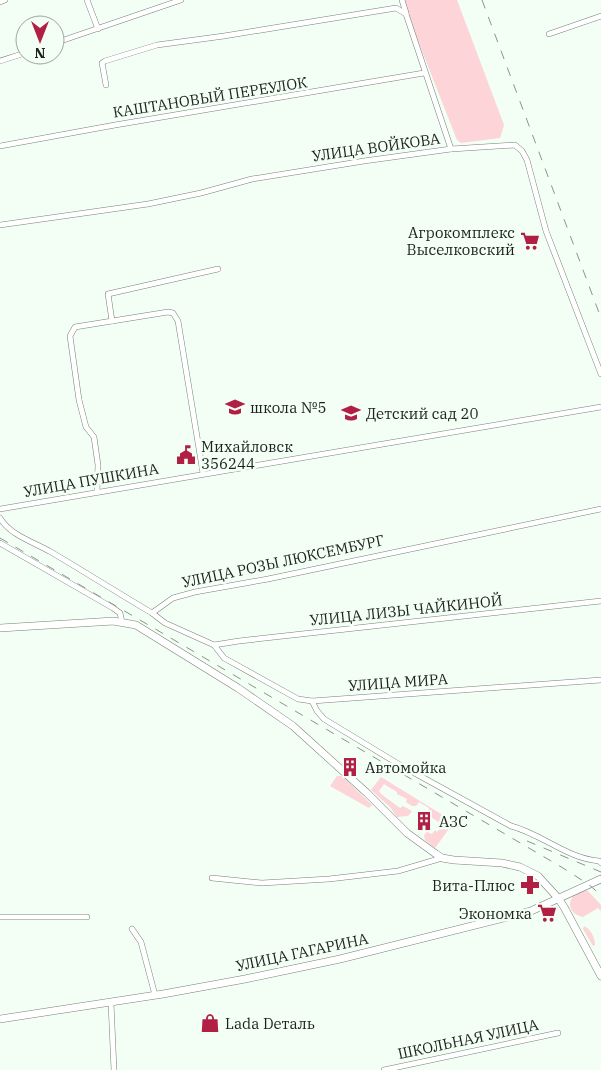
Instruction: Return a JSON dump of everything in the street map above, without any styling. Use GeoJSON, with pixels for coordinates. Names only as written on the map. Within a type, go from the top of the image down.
{"type":"FeatureCollection","features":[{"type":"Feature","properties":{"kind":"main road"},"geometry":{"type":"LineString","coordinates":[[0,628],[98,622],[122,622],[136,625],[238,688],[293,726],[367,793],[407,833],[442,858],[502,863],[520,867],[538,876],[564,907],[601,976]]}},
{"type":"Feature","properties":{"kind":"main road","name":"УЛИЦА ГАГАРИНА"},"geometry":{"type":"LineString","coordinates":[[0,1019],[112,1003],[245,979],[368,952],[531,911],[601,878]]}},
{"type":"Feature","properties":{"kind":"street"},"geometry":{"type":"LineString","coordinates":[[0,2],[5,0]]}},
{"type":"Feature","properties":{"kind":"street"},"geometry":{"type":"LineString","coordinates":[[86,0],[98,28]]}},
{"type":"Feature","properties":{"kind":"street"},"geometry":{"type":"LineString","coordinates":[[65,40],[181,0]]}},
{"type":"Feature","properties":{"kind":"street"},"geometry":{"type":"LineString","coordinates":[[402,0],[424,73],[451,150]]}},
{"type":"Feature","properties":{"kind":"street"},"geometry":{"type":"LineString","coordinates":[[106,85],[102,63],[105,60],[157,46],[396,8],[406,14]]}},
{"type":"Feature","properties":{"kind":"street"},"geometry":{"type":"LineString","coordinates":[[549,34],[601,16]]}},
{"type":"Feature","properties":{"kind":"street"},"geometry":{"type":"LineString","coordinates":[[0,61],[15,56]]}},
{"type":"Feature","properties":{"kind":"street","name":"КАШТАНОВЫЙ ПЕРЕУЛОК"},"geometry":{"type":"LineString","coordinates":[[0,146],[424,73]]}},
{"type":"Feature","properties":{"kind":"street","name":"УЛИЦА ВОЙКОВА"},"geometry":{"type":"LineString","coordinates":[[0,225],[148,204],[202,193],[252,179],[364,161],[451,150],[515,145],[522,151],[527,160],[546,231],[601,374]]}},
{"type":"Feature","properties":{"kind":"street"},"geometry":{"type":"LineString","coordinates":[[112,321],[108,294],[218,269]]}},
{"type":"Feature","properties":{"kind":"street"},"geometry":{"type":"LineString","coordinates":[[97,491],[98,465],[94,437],[86,427],[79,400],[70,336],[75,327],[168,312],[176,317],[180,330],[204,473]]}},
{"type":"Feature","properties":{"kind":"street","name":"УЛИЦА ПУШКИНА"},"geometry":{"type":"LineString","coordinates":[[0,509],[97,491],[601,407]]}},
{"type":"Feature","properties":{"kind":"street","name":"УЛИЦА РОЗЫ ЛЮКСЕМБУРГ"},"geometry":{"type":"LineString","coordinates":[[152,613],[173,598],[195,592],[268,579],[601,509]]}},
{"type":"Feature","properties":{"kind":"street"},"geometry":{"type":"LineString","coordinates":[[0,518],[6,527],[16,534],[51,552],[152,613]]}},
{"type":"Feature","properties":{"kind":"street"},"geometry":{"type":"LineString","coordinates":[[0,543],[113,608],[120,613],[122,622]]}},
{"type":"Feature","properties":{"kind":"street","name":"УЛИЦА ЛИЗЫ ЧАЙКИНОЙ"},"geometry":{"type":"LineString","coordinates":[[214,646],[239,641],[601,601]]}},
{"type":"Feature","properties":{"kind":"street","name":"УЛИЦА МИРА"},"geometry":{"type":"LineString","coordinates":[[152,613],[165,623],[214,646],[224,658],[298,699],[312,701],[601,680]]}},
{"type":"Feature","properties":{"kind":"street"},"geometry":{"type":"LineString","coordinates":[[312,701],[324,719],[400,765],[511,826],[521,829],[574,856],[601,863]]}},
{"type":"Feature","properties":{"kind":"street"},"geometry":{"type":"LineString","coordinates":[[212,878],[262,883],[329,879],[398,870],[442,858]]}},
{"type":"Feature","properties":{"kind":"street"},"geometry":{"type":"LineString","coordinates":[[0,917],[87,917]]}},
{"type":"Feature","properties":{"kind":"street"},"geometry":{"type":"LineString","coordinates":[[132,929],[141,942],[155,995]]}},
{"type":"Feature","properties":{"kind":"street"},"geometry":{"type":"LineString","coordinates":[[112,1003],[114,1070]]}},
{"type":"Feature","properties":{"kind":"street","name":"ШКОЛЬНАЯ УЛИЦА"},"geometry":{"type":"LineString","coordinates":[[384,1070],[558,1033]]}},
{"type":"Feature","properties":{"kind":"shaded area"},"geometry":{"type":"Polygon","coordinates":[[[402,0],[457,0],[504,125],[500,138],[461,143],[457,140],[402,0]]]}},
{"type":"Feature","properties":{"kind":"shaded area"},"geometry":{"type":"Polygon","coordinates":[[[337,776],[342,776],[372,805],[369,808],[330,786],[337,776]]]}},
{"type":"Feature","properties":{"kind":"shaded area"},"geometry":{"type":"Polygon","coordinates":[[[381,777],[454,822],[435,848],[425,840],[424,835],[427,832],[432,834],[435,830],[437,832],[443,825],[428,815],[429,808],[419,802],[416,806],[412,806],[406,802],[407,799],[384,784],[379,791],[381,794],[400,808],[403,806],[412,811],[408,816],[397,817],[390,807],[371,790],[381,777]]]}},
{"type":"Feature","properties":{"kind":"shaded area"},"geometry":{"type":"Polygon","coordinates":[[[582,889],[588,891],[601,905],[601,911],[598,908],[583,917],[573,912],[570,904],[571,900],[582,889]]]}},
{"type":"Feature","properties":{"kind":"shaded area"},"geometry":{"type":"Polygon","coordinates":[[[584,926],[592,934],[595,945],[593,946],[583,929],[584,926]]]}},
{"type":"Feature","properties":{"kind":"railway"},"geometry":{"type":"LineString","coordinates":[[482,0],[601,318]]}},
{"type":"Feature","properties":{"kind":"railway"},"geometry":{"type":"LineString","coordinates":[[0,538],[563,868],[601,895]]}},
{"type":"Feature","properties":{"kind":"railway"},"geometry":{"type":"LineString","coordinates":[[527,841],[601,872]]}},
{"type":"Feature","properties":{"kind":"place","name":"Агрокомплекс Выселковский"},"geometry":{"type":"Point","coordinates":[530,241]}},
{"type":"Feature","properties":{"kind":"place","name":"школа №5"},"geometry":{"type":"Point","coordinates":[235,407]}},
{"type":"Feature","properties":{"kind":"place","name":"Детский сад 20"},"geometry":{"type":"Point","coordinates":[351,413]}},
{"type":"Feature","properties":{"kind":"place","name":"Михайловск 356244"},"geometry":{"type":"Point","coordinates":[186,455]}},
{"type":"Feature","properties":{"kind":"place","name":"Автомойка"},"geometry":{"type":"Point","coordinates":[350,767]}},
{"type":"Feature","properties":{"kind":"place","name":"АЗС"},"geometry":{"type":"Point","coordinates":[424,821]}},
{"type":"Feature","properties":{"kind":"place","name":"Вита-Плюс"},"geometry":{"type":"Point","coordinates":[530,885]}},
{"type":"Feature","properties":{"kind":"place","name":"Экономка"},"geometry":{"type":"Point","coordinates":[547,913]}},
{"type":"Feature","properties":{"kind":"place","name":"Lada Dеталь"},"geometry":{"type":"Point","coordinates":[210,1023]}}]}
